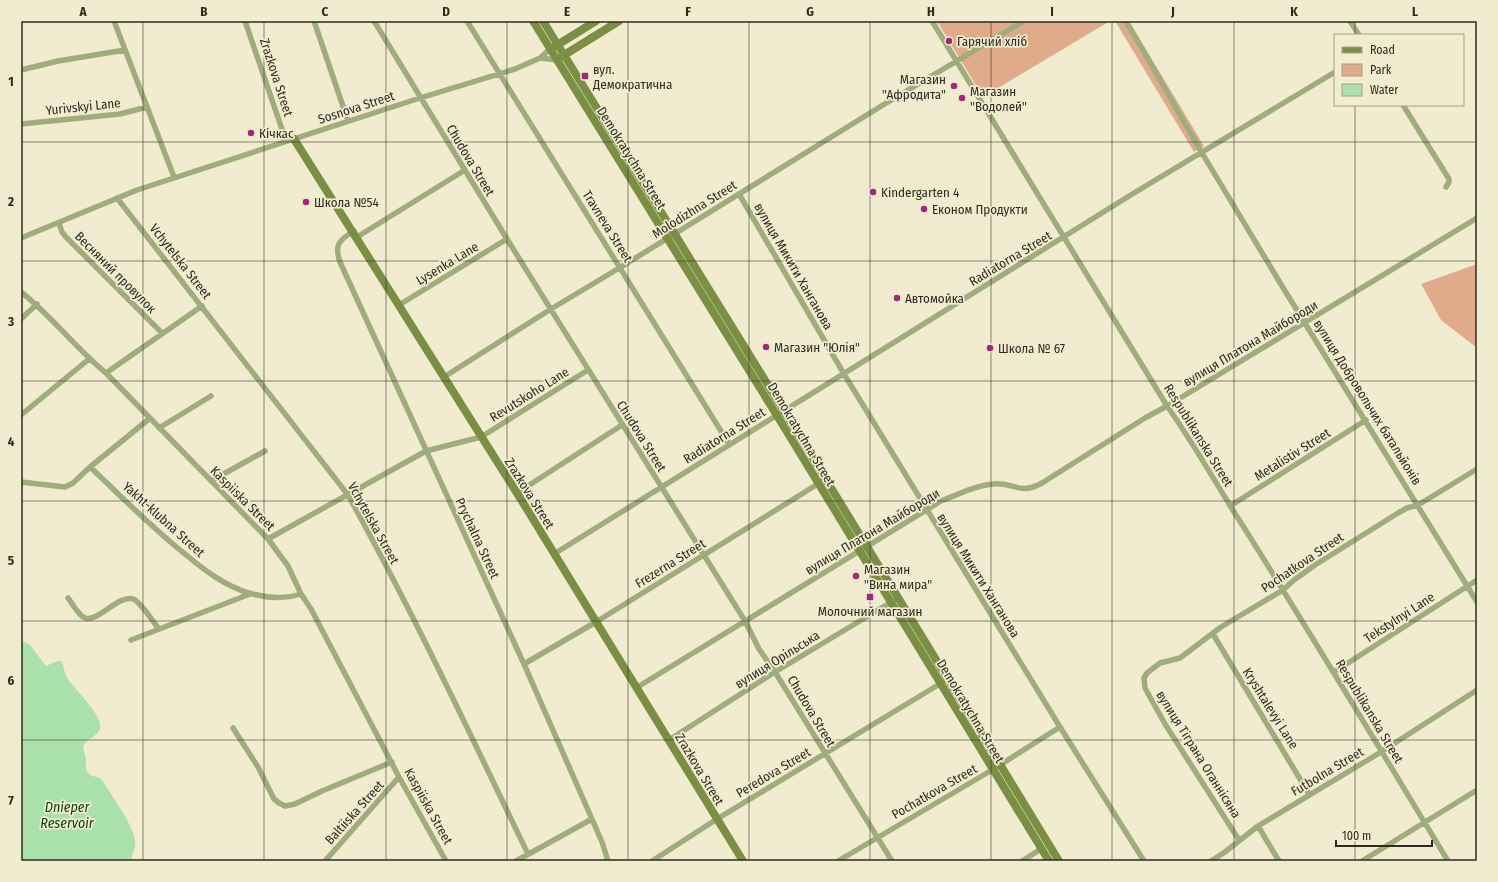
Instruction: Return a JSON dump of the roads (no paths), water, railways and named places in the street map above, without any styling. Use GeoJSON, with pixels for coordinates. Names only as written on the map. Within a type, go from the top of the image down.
{"type":"FeatureCollection","features":[{"type":"Feature","properties":{"kind":"street"},"geometry":{"type":"LineString","coordinates":[[114,21],[174,178]]}},
{"type":"Feature","properties":{"kind":"street","name":"Zrazkova Street"},"geometry":{"type":"LineString","coordinates":[[246,21],[286,141]]}},
{"type":"Feature","properties":{"kind":"street"},"geometry":{"type":"LineString","coordinates":[[314,21],[348,121]]}},
{"type":"Feature","properties":{"kind":"street","name":"Chudova Street"},"geometry":{"type":"LineString","coordinates":[[374,21],[506,240],[551,309],[704,555],[745,621],[759,649],[775,672],[892,861]]}},
{"type":"Feature","properties":{"kind":"street","name":"Travneva Street"},"geometry":{"type":"LineString","coordinates":[[467,21],[621,267],[729,444]]}},
{"type":"Feature","properties":{"kind":"street","name":"Demokratychna Street"},"geometry":{"type":"LineString","coordinates":[[533,21],[554,47],[780,412],[996,767],[1058,861]]}},
{"type":"Feature","properties":{"kind":"street","name":"Demokratychna Street"},"geometry":{"type":"LineString","coordinates":[[543,21],[554,47]]}},
{"type":"Feature","properties":{"kind":"street"},"geometry":{"type":"LineString","coordinates":[[554,47],[596,21]]}},
{"type":"Feature","properties":{"kind":"street"},"geometry":{"type":"LineString","coordinates":[[560,57],[619,21]]}},
{"type":"Feature","properties":{"kind":"street","name":"Respublikanska Street"},"geometry":{"type":"LineString","coordinates":[[932,21],[1167,406],[1185,431],[1334,672],[1448,861]]}},
{"type":"Feature","properties":{"kind":"street","name":"Molodizhna Street"},"geometry":{"type":"LineString","coordinates":[[444,377],[551,309],[1024,21]]}},
{"type":"Feature","properties":{"kind":"street","name":"вулиця Добровольчих батальйонів"},"geometry":{"type":"LineString","coordinates":[[1126,21],[1202,153],[1477,602]]}},
{"type":"Feature","properties":{"kind":"street"},"geometry":{"type":"LineString","coordinates":[[1350,21],[1358,34]]}},
{"type":"Feature","properties":{"kind":"street","name":"Sosnova Street"},"geometry":{"type":"LineString","coordinates":[[21,237],[59,223],[117,198],[174,178],[348,121],[499,74],[540,58],[554,47]]}},
{"type":"Feature","properties":{"kind":"street"},"geometry":{"type":"LineString","coordinates":[[21,70],[58,61],[126,50]]}},
{"type":"Feature","properties":{"kind":"street","name":"Sosnova Street"},"geometry":{"type":"LineString","coordinates":[[540,58],[560,57]]}},
{"type":"Feature","properties":{"kind":"street","name":"Radiatorna Street"},"geometry":{"type":"LineString","coordinates":[[554,554],[780,412],[1064,238],[1134,193],[1334,73]]}},
{"type":"Feature","properties":{"kind":"street"},"geometry":{"type":"LineString","coordinates":[[1405,106],[1449,179],[1446,187]]}},
{"type":"Feature","properties":{"kind":"street","name":"Yurivskyi Lane"},"geometry":{"type":"LineString","coordinates":[[21,124],[120,114],[147,108]]}},
{"type":"Feature","properties":{"kind":"street","name":"Zrazkova Street"},"geometry":{"type":"LineString","coordinates":[[294,139],[517,493],[743,861]]}},
{"type":"Feature","properties":{"kind":"street","name":"Prychalna Street"},"geometry":{"type":"LineString","coordinates":[[465,170],[355,234],[341,239],[338,244],[337,256],[524,664],[602,842],[608,861]]}},
{"type":"Feature","properties":{"kind":"street","name":"вулиця Микити Ханганова"},"geometry":{"type":"LineString","coordinates":[[739,194],[844,374],[926,510],[1144,861]]}},
{"type":"Feature","properties":{"kind":"street","name":"Vchytelska Street"},"geometry":{"type":"LineString","coordinates":[[117,198],[348,495],[370,534],[440,673],[528,854]]}},
{"type":"Feature","properties":{"kind":"street","name":"вулиця Платона Майбороди"},"geometry":{"type":"LineString","coordinates":[[636,688],[941,501],[986,485],[1000,483],[1023,489],[1032,488],[1050,478],[1145,418],[1477,218]]}},
{"type":"Feature","properties":{"kind":"street","name":"Весняний провулок"},"geometry":{"type":"LineString","coordinates":[[59,223],[65,236],[162,333]]}},
{"type":"Feature","properties":{"kind":"street","name":"Lysenka Lane"},"geometry":{"type":"LineString","coordinates":[[398,305],[506,240]]}},
{"type":"Feature","properties":{"kind":"street","name":"Kaspiiska Street"},"geometry":{"type":"LineString","coordinates":[[21,292],[37,304],[89,359],[106,373],[268,539],[288,566],[301,594],[311,609],[399,777],[446,861]]}},
{"type":"Feature","properties":{"kind":"street"},"geometry":{"type":"LineString","coordinates":[[21,319],[37,304]]}},
{"type":"Feature","properties":{"kind":"street"},"geometry":{"type":"LineString","coordinates":[[106,373],[202,306]]}},
{"type":"Feature","properties":{"kind":"street"},"geometry":{"type":"LineString","coordinates":[[21,415],[89,359]]}},
{"type":"Feature","properties":{"kind":"street","name":"Revutskoho Lane"},"geometry":{"type":"LineString","coordinates":[[268,539],[426,451],[481,437],[588,370]]}},
{"type":"Feature","properties":{"kind":"street"},"geometry":{"type":"LineString","coordinates":[[158,428],[211,396]]}},
{"type":"Feature","properties":{"kind":"street"},"geometry":{"type":"LineString","coordinates":[[21,482],[65,487],[73,484],[90,467],[150,419]]}},
{"type":"Feature","properties":{"kind":"street","name":"Metalistiv Street"},"geometry":{"type":"LineString","coordinates":[[1230,506],[1366,420]]}},
{"type":"Feature","properties":{"kind":"street"},"geometry":{"type":"LineString","coordinates":[[517,493],[622,425]]}},
{"type":"Feature","properties":{"kind":"street"},"geometry":{"type":"LineString","coordinates":[[211,481],[265,451]]}},
{"type":"Feature","properties":{"kind":"street","name":"Yakht-klubna Street"},"geometry":{"type":"LineString","coordinates":[[90,467],[151,526],[203,569],[214,576],[250,594],[280,598],[301,594]]}},
{"type":"Feature","properties":{"kind":"street","name":"Pochatkova Street"},"geometry":{"type":"LineString","coordinates":[[1144,678],[1147,673],[1160,663],[1180,658],[1238,616],[1283,590],[1315,565],[1398,513],[1407,508],[1418,505],[1477,470]]}},
{"type":"Feature","properties":{"kind":"street","name":"Frezerna Street"},"geometry":{"type":"LineString","coordinates":[[524,664],[596,622],[822,481]]}},
{"type":"Feature","properties":{"kind":"street","name":"Tekstylnyi Lane"},"geometry":{"type":"LineString","coordinates":[[1334,672],[1477,580]]}},
{"type":"Feature","properties":{"kind":"street"},"geometry":{"type":"LineString","coordinates":[[131,640],[250,594]]}},
{"type":"Feature","properties":{"kind":"street"},"geometry":{"type":"LineString","coordinates":[[68,598],[83,616],[88,618],[106,610],[124,599],[132,598],[138,603],[159,630]]}},
{"type":"Feature","properties":{"kind":"street","name":"вулиця Орільська"},"geometry":{"type":"LineString","coordinates":[[668,740],[775,672],[894,600]]}},
{"type":"Feature","properties":{"kind":"street","name":"Kryshtalevyi Lane"},"geometry":{"type":"LineString","coordinates":[[1213,634],[1309,794]]}},
{"type":"Feature","properties":{"kind":"street","name":"вулиця Тіграна Оганнісяна"},"geometry":{"type":"LineString","coordinates":[[1144,678],[1146,688],[1165,724],[1239,840]]}},
{"type":"Feature","properties":{"kind":"street","name":"Peredova Street"},"geometry":{"type":"LineString","coordinates":[[652,861],[824,753],[944,682]]}},
{"type":"Feature","properties":{"kind":"street","name":"Futbolna Street"},"geometry":{"type":"LineString","coordinates":[[1211,861],[1258,826],[1381,752],[1477,690]]}},
{"type":"Feature","properties":{"kind":"street","name":"Pochatkova Street"},"geometry":{"type":"LineString","coordinates":[[838,861],[1060,727]]}},
{"type":"Feature","properties":{"kind":"street","name":"Kaspiiska Street"},"geometry":{"type":"LineString","coordinates":[[233,728],[258,767],[274,799],[279,804],[285,806],[295,804],[322,791],[392,762]]}},
{"type":"Feature","properties":{"kind":"street","name":"Demokratychna Street"},"geometry":{"type":"LineString","coordinates":[[996,767],[1049,861]]}},
{"type":"Feature","properties":{"kind":"street","name":"Baltiiska Street"},"geometry":{"type":"LineString","coordinates":[[325,861],[399,777]]}},
{"type":"Feature","properties":{"kind":"street"},"geometry":{"type":"LineString","coordinates":[[1362,861],[1477,790]]}},
{"type":"Feature","properties":{"kind":"street"},"geometry":{"type":"LineString","coordinates":[[516,861],[592,819]]}},
{"type":"Feature","properties":{"kind":"street","name":"вулиця Тіграна Оганнісяна"},"geometry":{"type":"LineString","coordinates":[[1258,826],[1279,861]]}},
{"type":"Feature","properties":{"kind":"street"},"geometry":{"type":"LineString","coordinates":[[1022,861],[1041,849]]}},
{"type":"Feature","properties":{"kind":"water","name":"Dnieper Reservoir"},"geometry":{"type":"Polygon","coordinates":[[[21,640],[30,645],[46,666],[57,661],[61,661],[66,676],[97,716],[100,722],[99,731],[83,746],[86,760],[86,770],[90,775],[102,780],[130,825],[135,840],[132,861],[21,861],[21,640]]]}},
{"type":"Feature","properties":{"kind":"place","name":"Гарячий хліб"},"geometry":{"type":"Point","coordinates":[949,41]}},
{"type":"Feature","properties":{"kind":"place","name":"вул. Демократична"},"geometry":{"type":"Point","coordinates":[585,76]}},
{"type":"Feature","properties":{"kind":"place","name":"Магазин \"Афродита\""},"geometry":{"type":"Point","coordinates":[954,86]}},
{"type":"Feature","properties":{"kind":"place","name":"Магазин \"Водолей\""},"geometry":{"type":"Point","coordinates":[962,98]}},
{"type":"Feature","properties":{"kind":"place","name":"Кічкас"},"geometry":{"type":"Point","coordinates":[251,133]}},
{"type":"Feature","properties":{"kind":"place","name":"Kindergarten 4"},"geometry":{"type":"Point","coordinates":[873,192]}},
{"type":"Feature","properties":{"kind":"place","name":"Школа №54"},"geometry":{"type":"Point","coordinates":[306,202]}},
{"type":"Feature","properties":{"kind":"place","name":"Економ Продукти"},"geometry":{"type":"Point","coordinates":[924,209]}},
{"type":"Feature","properties":{"kind":"place","name":"Автомойка"},"geometry":{"type":"Point","coordinates":[897,298]}},
{"type":"Feature","properties":{"kind":"place","name":"Магазин \"Юлія\""},"geometry":{"type":"Point","coordinates":[766,347]}},
{"type":"Feature","properties":{"kind":"place","name":"Школа № 67"},"geometry":{"type":"Point","coordinates":[990,348]}},
{"type":"Feature","properties":{"kind":"place","name":"Магазин \"Вина мира\""},"geometry":{"type":"Point","coordinates":[856,576]}},
{"type":"Feature","properties":{"kind":"place","name":"Молочний магазин"},"geometry":{"type":"Point","coordinates":[870,597]}}]}
